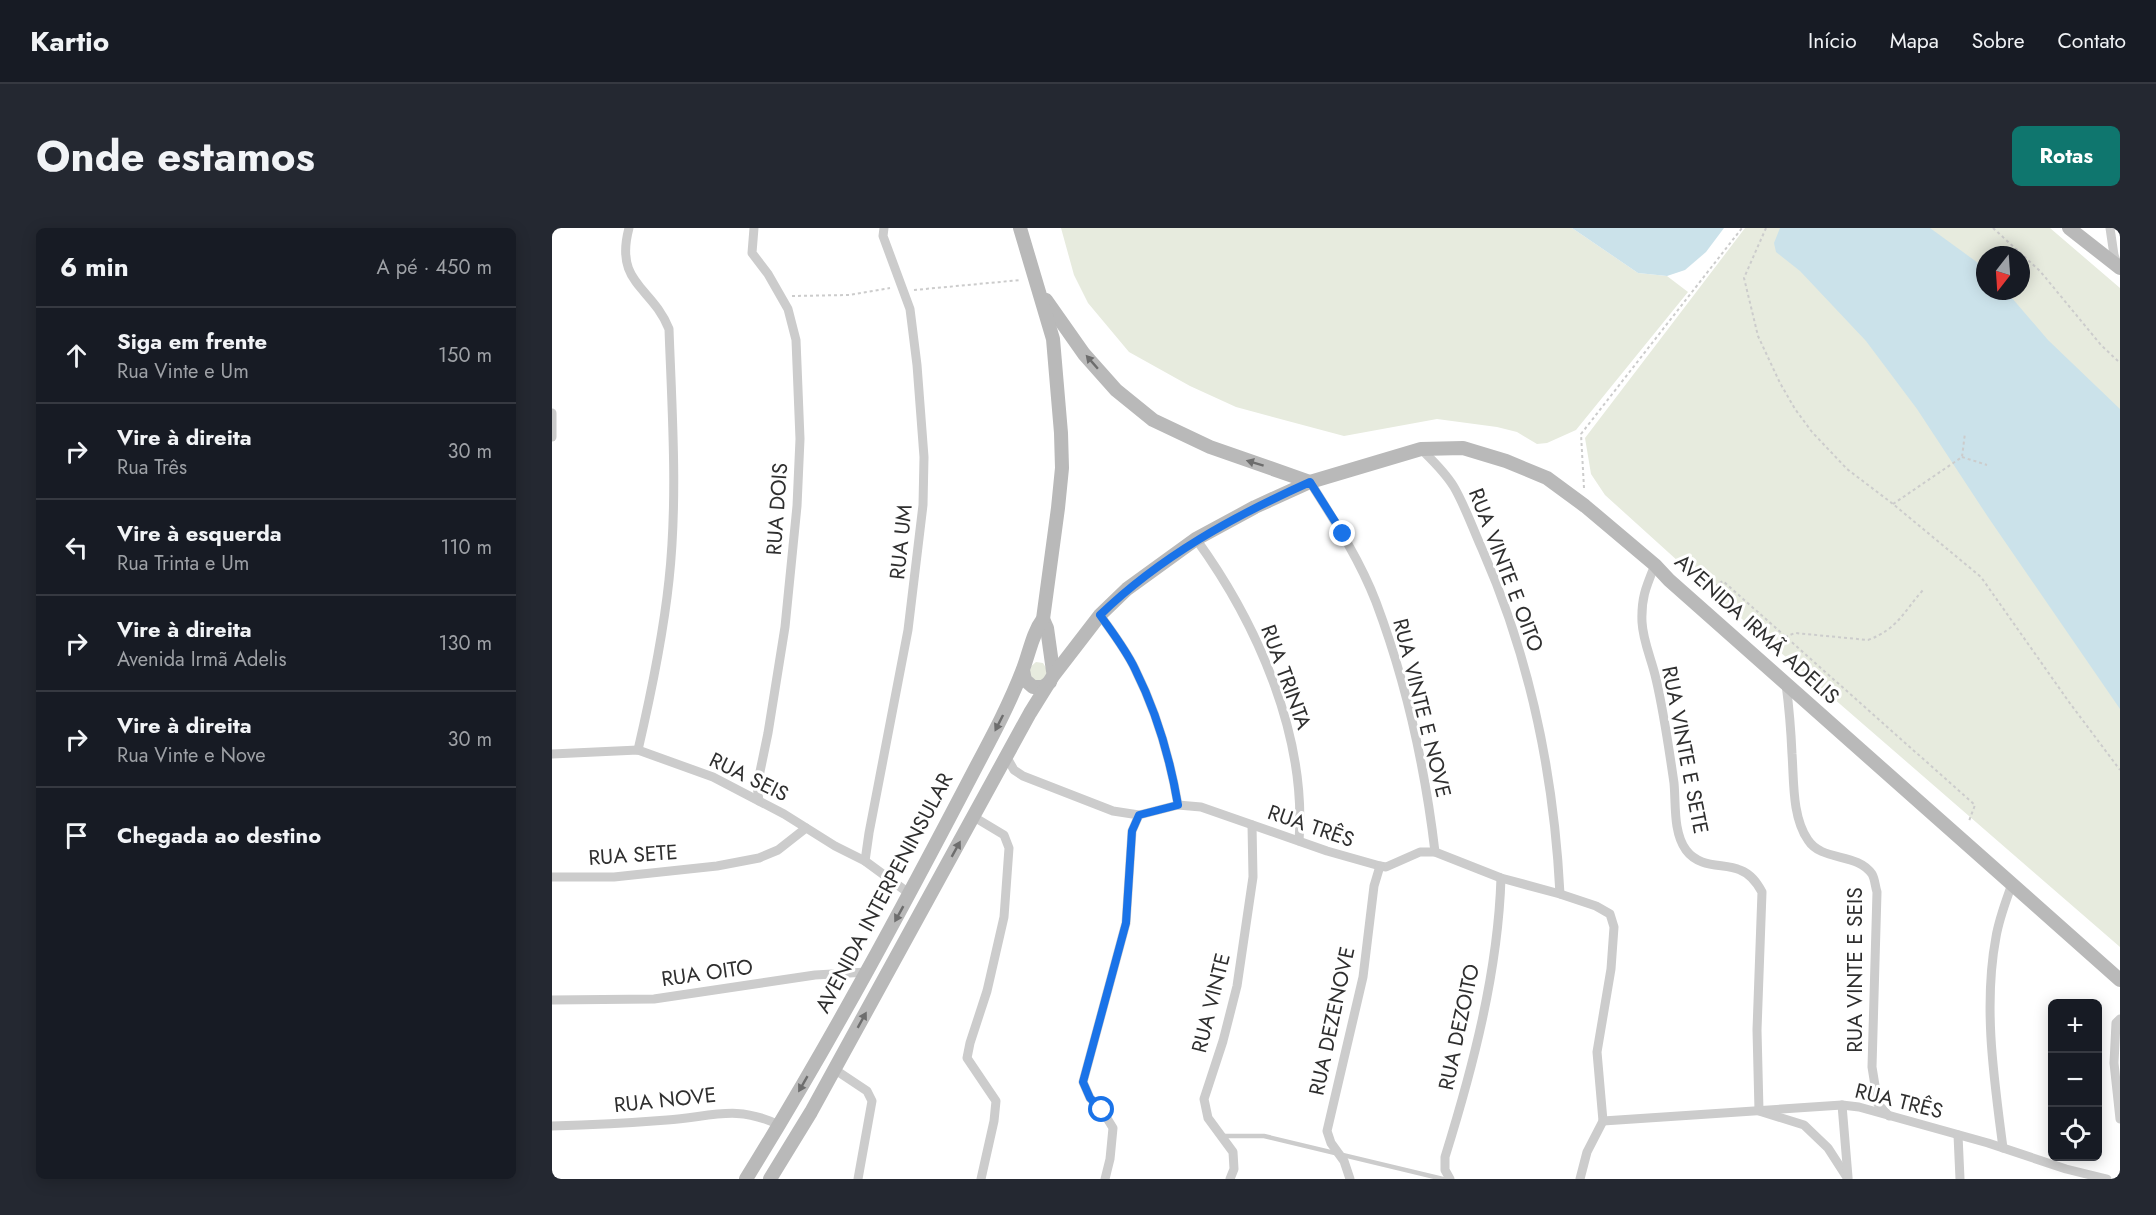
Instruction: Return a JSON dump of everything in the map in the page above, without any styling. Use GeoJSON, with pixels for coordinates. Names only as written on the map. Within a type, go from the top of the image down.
{"type":"FeatureCollection","features":[{"type":"Feature","properties":{"kind":"street"},"geometry":{"type":"LineString","coordinates":[[629,228],[624,246],[627,266],[637,285],[663,314],[669,329],[672,414],[673,508],[669,580],[656,668],[638,750]]}},
{"type":"Feature","properties":{"kind":"street","name":"RUA DOIS"},"geometry":{"type":"LineString","coordinates":[[754,228],[752,253],[768,274],[788,309],[796,340],[800,439],[797,506],[785,627],[757,786],[759,801]]}},
{"type":"Feature","properties":{"kind":"street","name":"RUA UM"},"geometry":{"type":"LineString","coordinates":[[865,861],[868,833],[908,630],[923,505],[924,457],[910,309],[884,236],[884,228]]}},
{"type":"Feature","properties":{"kind":"street","name":"AVENIDA INTERPENINSULAR"},"geometry":{"type":"LineString","coordinates":[[746,1179],[910,894],[1003,714],[1024,667],[1035,629],[1043,619],[1062,468],[1053,339],[1020,228]]}},
{"type":"Feature","properties":{"kind":"street"},"geometry":{"type":"LineString","coordinates":[[2068,228],[2119,267]]}},
{"type":"Feature","properties":{"kind":"street"},"geometry":{"type":"LineString","coordinates":[[2110,228],[2114,255],[2119,267]]}},
{"type":"Feature","properties":{"kind":"street"},"geometry":{"type":"LineString","coordinates":[[1040,291],[1084,354],[1103,376],[1116,390],[1153,420],[1210,447],[1310,482]]}},
{"type":"Feature","properties":{"kind":"street"},"geometry":{"type":"LineString","coordinates":[[552,413],[552,437]]}},
{"type":"Feature","properties":{"kind":"street","name":"AVENIDA IRMÃ ADELIS"},"geometry":{"type":"LineString","coordinates":[[1053,676],[1100,615],[1127,589],[1196,539],[1255,507],[1310,482],[1421,449],[1463,448],[1506,461],[1547,478],[1585,506],[1655,565],[1669,580],[2120,980]]}},
{"type":"Feature","properties":{"kind":"street","name":"RUA VINTE E OITO"},"geometry":{"type":"LineString","coordinates":[[1421,449],[1442,470],[1454,487],[1489,566],[1517,641],[1543,742],[1557,840],[1560,894]]}},
{"type":"Feature","properties":{"kind":"street","name":"RUA VINTE E NOVE"},"geometry":{"type":"LineString","coordinates":[[1310,482],[1343,534],[1376,601],[1402,682],[1422,761],[1435,852]]}},
{"type":"Feature","properties":{"kind":"street","name":"RUA TRINTA"},"geometry":{"type":"LineString","coordinates":[[1196,539],[1238,603],[1261,653],[1282,709],[1297,768],[1302,811],[1299,841]]}},
{"type":"Feature","properties":{"kind":"street","name":"RUA VINTE E SETE"},"geometry":{"type":"LineString","coordinates":[[1655,565],[1643,594],[1642,623],[1663,715],[1679,832],[1686,851],[1703,862],[1718,867],[1740,869],[1754,879],[1762,892],[1757,1030],[1759,1111]]}},
{"type":"Feature","properties":{"kind":"street"},"geometry":{"type":"LineString","coordinates":[[1100,615],[1135,668],[1157,724],[1173,774],[1178,805]]}},
{"type":"Feature","properties":{"kind":"street","name":"AVENIDA INTERPENINSULAR"},"geometry":{"type":"LineString","coordinates":[[770,1179],[811,1112],[1030,712],[1053,676],[1047,628],[1043,619]]}},
{"type":"Feature","properties":{"kind":"street"},"geometry":{"type":"LineString","coordinates":[[1032,658],[1042,658],[1050,663],[1053,676],[1043,687],[1033,687],[1025,680],[1024,667],[1032,658]]}},
{"type":"Feature","properties":{"kind":"street","name":"RUA VINTE E SEIS"},"geometry":{"type":"LineString","coordinates":[[1786,684],[1800,824],[1809,842],[1822,852],[1866,867],[1873,876],[1876,892],[1872,1067],[1878,1104],[1888,1116]]}},
{"type":"Feature","properties":{"kind":"street","name":"RUA SEIS"},"geometry":{"type":"LineString","coordinates":[[552,754],[638,750],[713,777],[865,861],[910,894]]}},
{"type":"Feature","properties":{"kind":"street","name":"RUA TRÊS"},"geometry":{"type":"LineString","coordinates":[[1006,756],[1014,770],[1023,776],[1113,811],[1139,815],[1178,805],[1201,807],[1380,867]]}},
{"type":"Feature","properties":{"kind":"street"},"geometry":{"type":"LineString","coordinates":[[1105,1179],[1110,1160],[1113,1128],[1102,1110],[1090,1098],[1083,1082],[1126,923],[1132,831],[1139,815]]}},
{"type":"Feature","properties":{"kind":"street"},"geometry":{"type":"LineString","coordinates":[[974,817],[1004,835],[1009,848],[1004,917],[987,991],[967,1058],[996,1101],[994,1121],[981,1179]]}},
{"type":"Feature","properties":{"kind":"street","name":"RUA VINTE"},"geometry":{"type":"LineString","coordinates":[[1230,1179],[1234,1169],[1233,1152],[1208,1118],[1204,1099],[1223,1041],[1237,986],[1253,877],[1252,825]]}},
{"type":"Feature","properties":{"kind":"street","name":"RUA SETE"},"geometry":{"type":"LineString","coordinates":[[552,877],[614,877],[717,866],[759,858],[778,850],[806,828]]}},
{"type":"Feature","properties":{"kind":"street"},"geometry":{"type":"LineString","coordinates":[[1380,867],[1386,867],[1420,852],[1435,852],[1501,878],[1596,906],[1610,914],[1614,927],[1611,969],[1596,1052],[1603,1121],[1587,1152],[1580,1179]]}},
{"type":"Feature","properties":{"kind":"street","name":"RUA DEZENOVE"},"geometry":{"type":"LineString","coordinates":[[1350,1179],[1344,1161],[1331,1143],[1327,1131],[1360,988],[1374,886],[1380,867]]}},
{"type":"Feature","properties":{"kind":"street","name":"RUA DEZOITO"},"geometry":{"type":"LineString","coordinates":[[1450,1179],[1445,1170],[1445,1157],[1477,1041],[1492,964],[1501,878]]}},
{"type":"Feature","properties":{"kind":"street"},"geometry":{"type":"LineString","coordinates":[[2002,1148],[1992,1050],[1991,992],[1996,937],[2012,884]]}},
{"type":"Feature","properties":{"kind":"street","name":"RUA OITO"},"geometry":{"type":"LineString","coordinates":[[552,1000],[654,999],[815,975],[867,972]]}},
{"type":"Feature","properties":{"kind":"street"},"geometry":{"type":"LineString","coordinates":[[2120,1019],[2116,1023],[2114,1063],[2120,1119]]}},
{"type":"Feature","properties":{"kind":"street"},"geometry":{"type":"LineString","coordinates":[[834,1069],[867,1091],[872,1101],[858,1179]]}},
{"type":"Feature","properties":{"kind":"street"},"geometry":{"type":"LineString","coordinates":[[1842,1105],[1848,1179]]}},
{"type":"Feature","properties":{"kind":"street","name":"RUA TRÊS"},"geometry":{"type":"LineString","coordinates":[[1603,1121],[1842,1105],[1859,1107],[2002,1148],[2092,1177],[2107,1179]]}},
{"type":"Feature","properties":{"kind":"street"},"geometry":{"type":"LineString","coordinates":[[1759,1111],[1804,1125],[1828,1148],[1848,1179]]}},
{"type":"Feature","properties":{"kind":"street","name":"RUA NOVE"},"geometry":{"type":"LineString","coordinates":[[552,1126],[670,1120],[729,1112],[761,1116],[779,1125]]}},
{"type":"Feature","properties":{"kind":"street"},"geometry":{"type":"LineString","coordinates":[[1958,1135],[1960,1179]]}},
{"type":"Feature","properties":{"kind":"lane"},"geometry":{"type":"LineString","coordinates":[[1220,1136],[1264,1136],[1443,1179]]}},
{"type":"Feature","properties":{"kind":"path"},"geometry":{"type":"LineString","coordinates":[[1585,506],[1581,434],[1742,228]]}},
{"type":"Feature","properties":{"kind":"path"},"geometry":{"type":"LineString","coordinates":[[1766,228],[1744,278],[1758,336],[1768,362],[1795,409],[1812,432],[1847,469],[1981,577],[2120,770]]}},
{"type":"Feature","properties":{"kind":"path"},"geometry":{"type":"LineString","coordinates":[[1993,228],[2040,271],[2101,345],[2120,363]]}},
{"type":"Feature","properties":{"kind":"path"},"geometry":{"type":"LineString","coordinates":[[779,296],[849,295],[888,288],[904,291],[1022,280],[1022,274],[1033,272]]}},
{"type":"Feature","properties":{"kind":"path"},"geometry":{"type":"LineString","coordinates":[[1893,504],[1962,457],[1965,433]]}},
{"type":"Feature","properties":{"kind":"path"},"geometry":{"type":"LineString","coordinates":[[1962,457],[1987,465]]}},
{"type":"Feature","properties":{"kind":"path"},"geometry":{"type":"LineString","coordinates":[[1709,586],[1713,587],[1723,581],[1975,806],[1969,821]]}},
{"type":"Feature","properties":{"kind":"path"},"geometry":{"type":"LineString","coordinates":[[1785,637],[1796,633],[1868,640],[1896,625],[1923,590]]}},
{"type":"Feature","properties":{"kind":"shaded area"},"geometry":{"type":"Polygon","coordinates":[[[1061,228],[1572,228],[1638,273],[1667,276],[1688,292],[1576,430],[1547,443],[1537,444],[1517,432],[1497,427],[1437,419],[1344,436],[1236,407],[1190,386],[1129,352],[1088,303],[1074,275],[1061,228]]]}},
{"type":"Feature","properties":{"kind":"shaded area"},"geometry":{"type":"Polygon","coordinates":[[[1745,228],[2050,228],[2120,288],[2120,947],[1742,619],[1605,495],[1591,474],[1585,438],[1745,228]]]}},
{"type":"Feature","properties":{"kind":"shaded area"},"geometry":{"type":"Polygon","coordinates":[[[1036,662],[1043,663],[1048,671],[1042,682],[1030,680],[1029,668],[1036,662]]]}},
{"type":"Feature","properties":{"kind":"water"},"geometry":{"type":"Polygon","coordinates":[[[1572,228],[1724,228],[1706,252],[1685,270],[1667,276],[1638,273],[1572,228]]]}},
{"type":"Feature","properties":{"kind":"water"},"geometry":{"type":"Polygon","coordinates":[[[1780,228],[1930,228],[1976,261],[1976,300],[2014,300],[2048,340],[2120,409],[2120,709],[1917,409],[1866,341],[1800,271],[1776,252],[1774,243],[1780,228]]]}},
{"type":"Feature","properties":{"kind":"route"},"geometry":{"type":"LineString","coordinates":[[1102,1110],[1090,1098],[1083,1082],[1126,923],[1132,831],[1139,815],[1178,805],[1173,774],[1157,724],[1135,668],[1100,615],[1127,589],[1196,539],[1255,507],[1310,482],[1343,534]]}}]}
